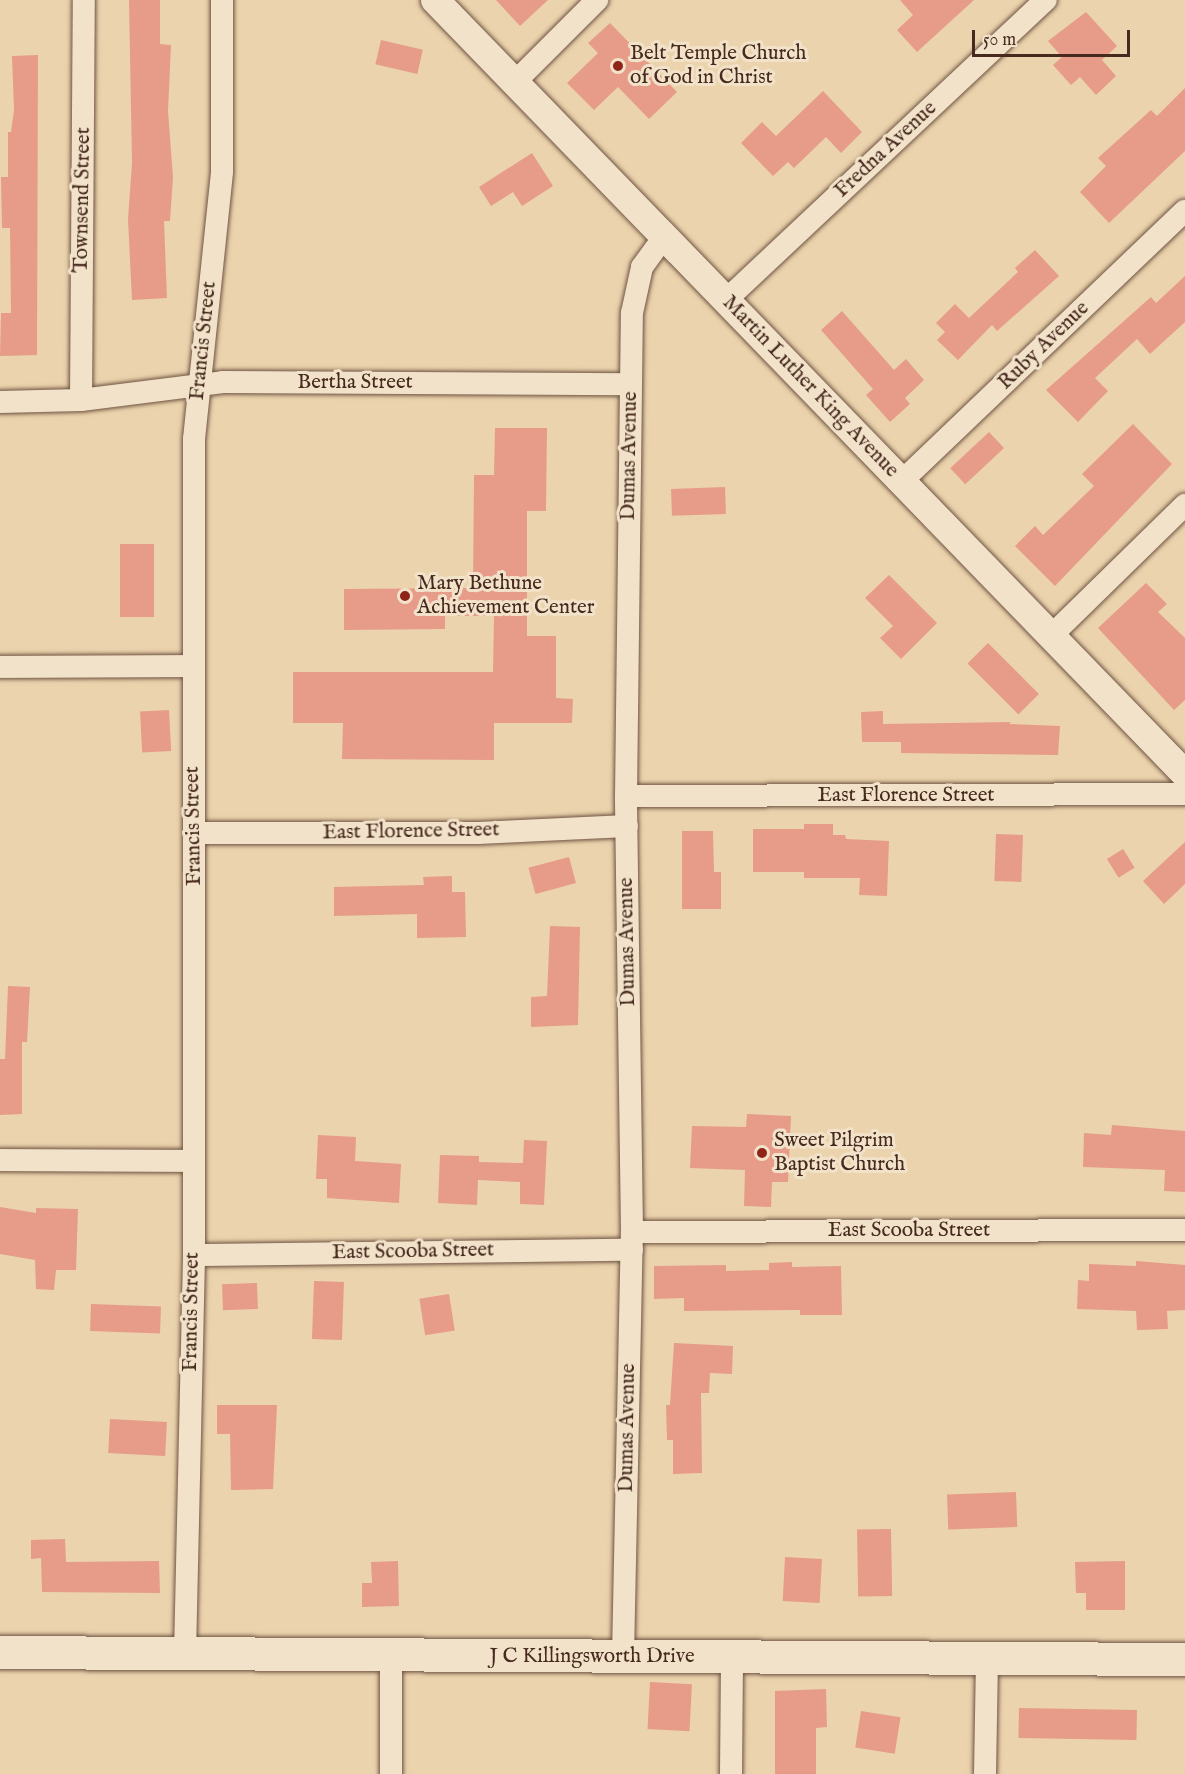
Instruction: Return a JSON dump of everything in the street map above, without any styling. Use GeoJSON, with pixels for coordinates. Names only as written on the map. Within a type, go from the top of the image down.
{"type":"FeatureCollection","features":[{"type":"Feature","properties":{"kind":"main road","name":"J C Killingsworth Drive"},"geometry":{"type":"LineString","coordinates":[[0,1652],[1185,1659]]}},
{"type":"Feature","properties":{"kind":"street","name":"Townsend Street"},"geometry":{"type":"LineString","coordinates":[[81,400],[84,0]]}},
{"type":"Feature","properties":{"kind":"street","name":"Francis Street"},"geometry":{"type":"LineString","coordinates":[[185,1654],[194,1255],[195,833],[192,666],[194,439],[222,171],[222,0]]}},
{"type":"Feature","properties":{"kind":"street","name":"Martin Luther King Avenue"},"geometry":{"type":"LineString","coordinates":[[435,0],[516,81],[725,301],[1185,774]]}},
{"type":"Feature","properties":{"kind":"street"},"geometry":{"type":"LineString","coordinates":[[516,81],[597,0]]}},
{"type":"Feature","properties":{"kind":"street","name":"Fredna Avenue"},"geometry":{"type":"LineString","coordinates":[[725,301],[1046,0]]}},
{"type":"Feature","properties":{"kind":"street","name":"Ruby Avenue"},"geometry":{"type":"LineString","coordinates":[[902,481],[1185,211]]}},
{"type":"Feature","properties":{"kind":"street","name":"Dumas Avenue"},"geometry":{"type":"LineString","coordinates":[[623,1656],[632,1241],[626,796],[630,384],[634,291],[647,256],[664,237]]}},
{"type":"Feature","properties":{"kind":"street","name":"Bertha Street"},"geometry":{"type":"LineString","coordinates":[[0,402],[81,400],[223,382],[630,384]]}},
{"type":"Feature","properties":{"kind":"street"},"geometry":{"type":"LineString","coordinates":[[1050,637],[1185,505]]}},
{"type":"Feature","properties":{"kind":"street"},"geometry":{"type":"LineString","coordinates":[[0,667],[192,666]]}},
{"type":"Feature","properties":{"kind":"street","name":"East Florence Street"},"geometry":{"type":"LineString","coordinates":[[626,796],[1185,794]]}},
{"type":"Feature","properties":{"kind":"street","name":"East Florence Street"},"geometry":{"type":"LineString","coordinates":[[195,833],[478,833],[627,825]]}},
{"type":"Feature","properties":{"kind":"street"},"geometry":{"type":"LineString","coordinates":[[0,1160],[194,1161]]}},
{"type":"Feature","properties":{"kind":"street","name":"East Scooba Street"},"geometry":{"type":"LineString","coordinates":[[194,1255],[632,1241],[1185,1230]]}},
{"type":"Feature","properties":{"kind":"street"},"geometry":{"type":"LineString","coordinates":[[391,1656],[391,1774]]}},
{"type":"Feature","properties":{"kind":"street"},"geometry":{"type":"LineString","coordinates":[[731,1774],[732,1658]]}},
{"type":"Feature","properties":{"kind":"street"},"geometry":{"type":"LineString","coordinates":[[985,1774],[987,1659]]}},
{"type":"Feature","properties":{"kind":"building"},"geometry":{"type":"Polygon","coordinates":[[[129,0],[160,0],[160,44],[171,45],[168,111],[173,177],[170,221],[164,221],[167,298],[132,300],[128,219],[132,163],[129,0]]]}},
{"type":"Feature","properties":{"kind":"building"},"geometry":{"type":"Polygon","coordinates":[[[496,0],[548,0],[520,26],[496,0]]]}},
{"type":"Feature","properties":{"kind":"building"},"geometry":{"type":"Polygon","coordinates":[[[900,0],[974,0],[917,52],[897,30],[913,15],[900,0]]]}},
{"type":"Feature","properties":{"kind":"building"},"geometry":{"type":"Polygon","coordinates":[[[1086,12],[1117,46],[1102,60],[1116,76],[1096,95],[1080,77],[1071,85],[1053,65],[1062,57],[1048,41],[1086,12]]]}},
{"type":"Feature","properties":{"kind":"building","name":"Belt Temple Church of God in Christ"},"geometry":{"type":"Polygon","coordinates":[[[610,23],[677,92],[649,119],[618,87],[594,110],[567,83],[598,53],[588,43],[610,23]]]}},
{"type":"Feature","properties":{"kind":"building"},"geometry":{"type":"Polygon","coordinates":[[[381,40],[423,50],[417,74],[375,64],[381,40]]]}},
{"type":"Feature","properties":{"kind":"building"},"geometry":{"type":"Polygon","coordinates":[[[38,55],[37,355],[0,356],[1,313],[11,313],[10,228],[2,228],[1,177],[8,177],[8,132],[11,132],[14,110],[12,56],[38,55]]]}},
{"type":"Feature","properties":{"kind":"building"},"geometry":{"type":"Polygon","coordinates":[[[1185,88],[1185,151],[1109,223],[1080,192],[1106,166],[1098,158],[1151,110],[1157,116],[1185,88]]]}},
{"type":"Feature","properties":{"kind":"building"},"geometry":{"type":"Polygon","coordinates":[[[823,91],[862,132],[841,153],[826,137],[794,168],[788,162],[773,176],[741,143],[762,122],[776,136],[823,91]]]}},
{"type":"Feature","properties":{"kind":"building"},"geometry":{"type":"Polygon","coordinates":[[[532,153],[553,186],[522,206],[513,192],[491,206],[479,187],[532,153]]]}},
{"type":"Feature","properties":{"kind":"building"},"geometry":{"type":"Polygon","coordinates":[[[1035,250],[1059,276],[997,331],[992,325],[958,360],[937,340],[945,332],[936,323],[955,304],[969,318],[1018,272],[1015,268],[1035,250]]]}},
{"type":"Feature","properties":{"kind":"building"},"geometry":{"type":"Polygon","coordinates":[[[1185,276],[1185,322],[1150,354],[1137,339],[1095,378],[1108,391],[1078,422],[1046,390],[1151,297],[1156,303],[1185,276]]]}},
{"type":"Feature","properties":{"kind":"building"},"geometry":{"type":"Polygon","coordinates":[[[842,311],[894,370],[906,359],[924,380],[905,398],[910,404],[890,422],[866,395],[873,389],[821,330],[842,311]]]}},
{"type":"Feature","properties":{"kind":"building"},"geometry":{"type":"Polygon","coordinates":[[[1133,424],[1172,464],[1055,586],[1015,546],[1035,526],[1043,535],[1094,486],[1082,474],[1133,424]]]}},
{"type":"Feature","properties":{"kind":"building"},"geometry":{"type":"Polygon","coordinates":[[[495,428],[547,428],[546,511],[527,511],[527,636],[556,636],[556,698],[573,699],[572,723],[494,723],[494,760],[342,759],[343,723],[293,723],[293,672],[493,672],[494,616],[445,616],[445,629],[344,630],[344,589],[473,588],[474,475],[494,475],[495,428]]]}},
{"type":"Feature","properties":{"kind":"building"},"geometry":{"type":"Polygon","coordinates":[[[989,432],[1004,448],[965,484],[950,468],[989,432]]]}},
{"type":"Feature","properties":{"kind":"building"},"geometry":{"type":"Polygon","coordinates":[[[725,487],[726,514],[672,516],[671,489],[725,487]]]}},
{"type":"Feature","properties":{"kind":"building"},"geometry":{"type":"Polygon","coordinates":[[[120,544],[154,544],[154,617],[120,617],[120,544]]]}},
{"type":"Feature","properties":{"kind":"building"},"geometry":{"type":"Polygon","coordinates":[[[889,575],[937,623],[901,659],[880,638],[893,626],[865,598],[889,575]]]}},
{"type":"Feature","properties":{"kind":"building"},"geometry":{"type":"Polygon","coordinates":[[[1146,583],[1167,604],[1158,612],[1185,638],[1185,700],[1174,710],[1098,628],[1146,583]]]}},
{"type":"Feature","properties":{"kind":"building"},"geometry":{"type":"Polygon","coordinates":[[[988,643],[1039,694],[1018,714],[967,664],[988,643]]]}},
{"type":"Feature","properties":{"kind":"building"},"geometry":{"type":"Polygon","coordinates":[[[169,710],[171,751],[142,752],[140,712],[169,710]]]}},
{"type":"Feature","properties":{"kind":"building"},"geometry":{"type":"Polygon","coordinates":[[[883,711],[883,724],[1011,722],[1009,724],[1060,726],[1058,755],[901,753],[901,742],[862,742],[861,712],[883,711]]]}},
{"type":"Feature","properties":{"kind":"building"},"geometry":{"type":"Polygon","coordinates":[[[804,824],[833,824],[833,835],[845,835],[846,839],[889,841],[887,896],[859,895],[860,878],[804,878],[804,872],[753,872],[753,829],[804,829],[804,824]]]}},
{"type":"Feature","properties":{"kind":"building"},"geometry":{"type":"Polygon","coordinates":[[[682,831],[713,831],[714,872],[721,872],[721,909],[682,909],[682,831]]]}},
{"type":"Feature","properties":{"kind":"building"},"geometry":{"type":"Polygon","coordinates":[[[996,834],[1023,835],[1021,882],[994,881],[996,834]]]}},
{"type":"Feature","properties":{"kind":"building"},"geometry":{"type":"Polygon","coordinates":[[[1185,842],[1185,884],[1164,904],[1143,881],[1185,842]]]}},
{"type":"Feature","properties":{"kind":"building"},"geometry":{"type":"Polygon","coordinates":[[[1123,849],[1135,868],[1119,878],[1107,859],[1123,849]]]}},
{"type":"Feature","properties":{"kind":"building"},"geometry":{"type":"Polygon","coordinates":[[[569,857],[576,883],[535,894],[528,868],[569,857]]]}},
{"type":"Feature","properties":{"kind":"building"},"geometry":{"type":"Polygon","coordinates":[[[452,876],[452,892],[465,892],[466,937],[417,938],[417,914],[334,916],[334,887],[424,885],[423,877],[452,876]]]}},
{"type":"Feature","properties":{"kind":"building"},"geometry":{"type":"Polygon","coordinates":[[[550,926],[580,927],[578,1025],[531,1027],[531,997],[547,996],[550,926]]]}},
{"type":"Feature","properties":{"kind":"building"},"geometry":{"type":"Polygon","coordinates":[[[8,986],[30,987],[27,1042],[22,1042],[22,1114],[0,1115],[0,1059],[5,1059],[8,986]]]}},
{"type":"Feature","properties":{"kind":"building"},"geometry":{"type":"Polygon","coordinates":[[[747,1114],[791,1116],[788,1182],[772,1182],[771,1207],[744,1206],[745,1170],[690,1168],[692,1126],[746,1127],[747,1114]]]}},
{"type":"Feature","properties":{"kind":"building"},"geometry":{"type":"Polygon","coordinates":[[[1112,1125],[1185,1131],[1185,1192],[1164,1191],[1165,1170],[1083,1167],[1084,1133],[1111,1135],[1112,1125]]]}},
{"type":"Feature","properties":{"kind":"building"},"geometry":{"type":"Polygon","coordinates":[[[318,1135],[356,1137],[355,1161],[401,1164],[399,1203],[327,1198],[327,1179],[316,1179],[318,1135]]]}},
{"type":"Feature","properties":{"kind":"building"},"geometry":{"type":"Polygon","coordinates":[[[524,1140],[547,1141],[544,1205],[520,1204],[520,1182],[478,1180],[477,1205],[438,1203],[440,1155],[479,1156],[479,1162],[523,1163],[524,1140]]]}},
{"type":"Feature","properties":{"kind":"building"},"geometry":{"type":"Polygon","coordinates":[[[0,1207],[36,1213],[36,1208],[78,1209],[76,1270],[56,1270],[54,1290],[36,1289],[35,1260],[0,1254],[0,1207]]]}},
{"type":"Feature","properties":{"kind":"building"},"geometry":{"type":"Polygon","coordinates":[[[1136,1261],[1185,1265],[1185,1310],[1167,1311],[1168,1329],[1137,1330],[1136,1311],[1077,1309],[1078,1280],[1089,1281],[1089,1264],[1136,1266],[1136,1261]]]}},
{"type":"Feature","properties":{"kind":"building"},"geometry":{"type":"Polygon","coordinates":[[[792,1262],[792,1267],[841,1266],[842,1315],[800,1315],[800,1310],[684,1311],[684,1298],[654,1299],[654,1266],[726,1265],[726,1271],[769,1270],[769,1263],[792,1262]]]}},
{"type":"Feature","properties":{"kind":"building"},"geometry":{"type":"Polygon","coordinates":[[[314,1281],[344,1282],[342,1340],[312,1339],[314,1281]]]}},
{"type":"Feature","properties":{"kind":"building"},"geometry":{"type":"Polygon","coordinates":[[[257,1283],[258,1309],[223,1310],[222,1284],[257,1283]]]}},
{"type":"Feature","properties":{"kind":"building"},"geometry":{"type":"Polygon","coordinates":[[[449,1294],[455,1331],[425,1335],[419,1299],[449,1294]]]}},
{"type":"Feature","properties":{"kind":"building"},"geometry":{"type":"Polygon","coordinates":[[[91,1304],[161,1306],[160,1333],[90,1331],[91,1304]]]}},
{"type":"Feature","properties":{"kind":"building"},"geometry":{"type":"Polygon","coordinates":[[[674,1343],[733,1346],[732,1374],[710,1373],[709,1393],[701,1393],[702,1473],[673,1474],[673,1440],[667,1440],[666,1405],[670,1405],[674,1343]]]}},
{"type":"Feature","properties":{"kind":"building"},"geometry":{"type":"Polygon","coordinates":[[[217,1405],[277,1405],[273,1489],[231,1490],[230,1434],[217,1434],[217,1405]]]}},
{"type":"Feature","properties":{"kind":"building"},"geometry":{"type":"Polygon","coordinates":[[[110,1419],[167,1422],[165,1456],[108,1453],[110,1419]]]}},
{"type":"Feature","properties":{"kind":"building"},"geometry":{"type":"Polygon","coordinates":[[[1016,1492],[1017,1527],[948,1529],[947,1494],[1016,1492]]]}},
{"type":"Feature","properties":{"kind":"building"},"geometry":{"type":"Polygon","coordinates":[[[891,1529],[892,1596],[858,1597],[857,1530],[891,1529]]]}},
{"type":"Feature","properties":{"kind":"building"},"geometry":{"type":"Polygon","coordinates":[[[65,1539],[66,1562],[159,1561],[160,1593],[42,1592],[41,1558],[31,1559],[31,1540],[65,1539]]]}},
{"type":"Feature","properties":{"kind":"building"},"geometry":{"type":"Polygon","coordinates":[[[785,1557],[822,1559],[820,1603],[783,1601],[785,1557]]]}},
{"type":"Feature","properties":{"kind":"building"},"geometry":{"type":"Polygon","coordinates":[[[398,1561],[399,1606],[362,1607],[362,1583],[372,1583],[371,1562],[398,1561]]]}},
{"type":"Feature","properties":{"kind":"building"},"geometry":{"type":"Polygon","coordinates":[[[1125,1561],[1125,1610],[1086,1610],[1086,1593],[1076,1593],[1075,1562],[1125,1561]]]}},
{"type":"Feature","properties":{"kind":"building"},"geometry":{"type":"Polygon","coordinates":[[[650,1682],[692,1684],[689,1731],[648,1729],[650,1682]]]}},
{"type":"Feature","properties":{"kind":"building"},"geometry":{"type":"Polygon","coordinates":[[[826,1689],[827,1727],[816,1728],[816,1774],[775,1774],[775,1691],[826,1689]]]}},
{"type":"Feature","properties":{"kind":"building"},"geometry":{"type":"Polygon","coordinates":[[[1019,1708],[1137,1710],[1136,1740],[1018,1738],[1019,1708]]]}},
{"type":"Feature","properties":{"kind":"building"},"geometry":{"type":"Polygon","coordinates":[[[861,1711],[901,1717],[895,1754],[855,1748],[861,1711]]]}},
{"type":"Feature","properties":{"kind":"place","name":"Belt Temple Church of God in Christ"},"geometry":{"type":"Point","coordinates":[618,66]}},
{"type":"Feature","properties":{"kind":"place","name":"Mary Bethune Achievement Center"},"geometry":{"type":"Point","coordinates":[405,596]}},
{"type":"Feature","properties":{"kind":"place","name":"Sweet Pilgrim Baptist Church"},"geometry":{"type":"Point","coordinates":[762,1153]}}]}
